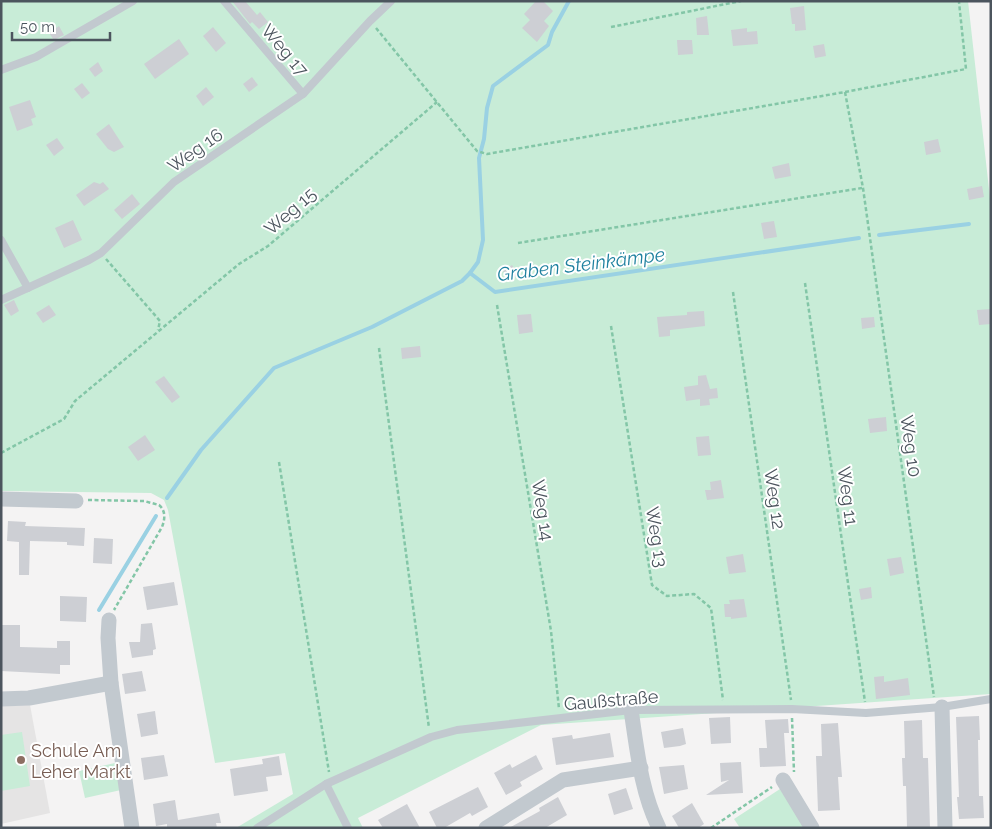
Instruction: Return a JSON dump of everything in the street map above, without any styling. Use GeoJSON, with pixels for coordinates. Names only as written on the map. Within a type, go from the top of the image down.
{"type":"FeatureCollection","features":[{"type":"Feature","properties":{"kind":"street"},"geometry":{"type":"LineString","coordinates":[[1,499],[76,501]]}},
{"type":"Feature","properties":{"kind":"street"},"geometry":{"type":"LineString","coordinates":[[109,620],[110,683],[132,828]]}},
{"type":"Feature","properties":{"kind":"street"},"geometry":{"type":"LineString","coordinates":[[1,699],[29,698],[110,683]]}},
{"type":"Feature","properties":{"kind":"street"},"geometry":{"type":"LineString","coordinates":[[939,707],[945,828]]}},
{"type":"Feature","properties":{"kind":"street"},"geometry":{"type":"LineString","coordinates":[[631,710],[641,768],[652,813],[659,828]]}},
{"type":"Feature","properties":{"kind":"street"},"geometry":{"type":"LineString","coordinates":[[486,828],[563,780],[641,768]]}},
{"type":"Feature","properties":{"kind":"street"},"geometry":{"type":"LineString","coordinates":[[783,780],[812,828]]}},
{"type":"Feature","properties":{"kind":"lane"},"geometry":{"type":"LineString","coordinates":[[1,70],[36,57],[133,1]]}},
{"type":"Feature","properties":{"kind":"lane","name":"Weg 17"},"geometry":{"type":"LineString","coordinates":[[224,1],[303,94]]}},
{"type":"Feature","properties":{"kind":"lane","name":"Weg 16"},"geometry":{"type":"LineString","coordinates":[[1,300],[89,260],[100,253],[174,182],[303,94],[370,21],[391,1]]}},
{"type":"Feature","properties":{"kind":"lane"},"geometry":{"type":"LineString","coordinates":[[1,240],[28,288]]}},
{"type":"Feature","properties":{"kind":"lane","name":"Gaußstraße"},"geometry":{"type":"LineString","coordinates":[[258,828],[328,784],[430,737],[456,730],[631,710],[724,708],[866,713],[939,707],[991,699]]}},
{"type":"Feature","properties":{"kind":"lane"},"geometry":{"type":"LineString","coordinates":[[328,784],[348,828]]}},
{"type":"Feature","properties":{"kind":"path"},"geometry":{"type":"LineString","coordinates":[[611,26],[741,1]]}},
{"type":"Feature","properties":{"kind":"path"},"geometry":{"type":"LineString","coordinates":[[370,21],[477,150],[487,154],[845,92],[966,69],[959,2]]}},
{"type":"Feature","properties":{"kind":"path","name":"Weg 10"},"geometry":{"type":"LineString","coordinates":[[845,92],[863,188],[939,707]]}},
{"type":"Feature","properties":{"kind":"path","name":"Weg 15"},"geometry":{"type":"LineString","coordinates":[[1,453],[64,419],[75,400],[239,264],[268,246],[437,102]]}},
{"type":"Feature","properties":{"kind":"path"},"geometry":{"type":"LineString","coordinates":[[518,243],[863,188]]}},
{"type":"Feature","properties":{"kind":"path"},"geometry":{"type":"LineString","coordinates":[[100,253],[160,321],[156,334]]}},
{"type":"Feature","properties":{"kind":"path","name":"Weg 11"},"geometry":{"type":"LineString","coordinates":[[805,283],[866,713]]}},
{"type":"Feature","properties":{"kind":"path","name":"Weg 12"},"geometry":{"type":"LineString","coordinates":[[733,292],[792,709],[795,774],[783,780]]}},
{"type":"Feature","properties":{"kind":"path","name":"Weg 14"},"geometry":{"type":"LineString","coordinates":[[497,305],[550,630],[560,719]]}},
{"type":"Feature","properties":{"kind":"path","name":"Weg 13"},"geometry":{"type":"LineString","coordinates":[[611,326],[652,586],[666,596],[694,594],[711,608],[724,708]]}},
{"type":"Feature","properties":{"kind":"path"},"geometry":{"type":"LineString","coordinates":[[379,348],[430,737]]}},
{"type":"Feature","properties":{"kind":"path"},"geometry":{"type":"LineString","coordinates":[[279,462],[328,784]]}},
{"type":"Feature","properties":{"kind":"path"},"geometry":{"type":"LineString","coordinates":[[76,501],[127,500],[153,503],[162,507],[164,512],[165,518],[162,527],[109,620]]}},
{"type":"Feature","properties":{"kind":"path"},"geometry":{"type":"LineString","coordinates":[[711,828],[783,780]]}},
{"type":"Feature","properties":{"kind":"shaded area","name":"Schule Am Leher Markt"},"geometry":{"type":"Polygon","coordinates":[[[30,705],[50,813],[1,824],[1,706],[30,705]]]}},
{"type":"Feature","properties":{"kind":"green space"},"geometry":{"type":"Polygon","coordinates":[[[1,1],[968,1],[991,207],[991,694],[541,725],[358,818],[363,828],[236,828],[293,794],[285,753],[215,763],[168,510],[164,500],[151,493],[1,491],[1,1]]]}},
{"type":"Feature","properties":{"kind":"green space"},"geometry":{"type":"Polygon","coordinates":[[[22,732],[30,786],[1,791],[1,735],[22,732]]]}},
{"type":"Feature","properties":{"kind":"green space"},"geometry":{"type":"Polygon","coordinates":[[[115,763],[121,790],[85,798],[79,771],[115,763]]]}},
{"type":"Feature","properties":{"kind":"green space"},"geometry":{"type":"Polygon","coordinates":[[[780,789],[805,828],[740,828],[734,819],[780,789]]]}},
{"type":"Feature","properties":{"kind":"building"},"geometry":{"type":"Polygon","coordinates":[[[232,1],[245,1],[257,15],[260,12],[268,22],[259,29],[252,22],[250,24],[232,1]]]}},
{"type":"Feature","properties":{"kind":"building"},"geometry":{"type":"Polygon","coordinates":[[[536,1],[543,1],[553,11],[544,21],[549,26],[537,42],[522,28],[530,20],[524,14],[536,1]]]}},
{"type":"Feature","properties":{"kind":"building"},"geometry":{"type":"Polygon","coordinates":[[[804,6],[806,30],[795,31],[790,8],[804,6]]]}},
{"type":"Feature","properties":{"kind":"building"},"geometry":{"type":"Polygon","coordinates":[[[707,16],[709,35],[697,35],[696,18],[707,16]]]}},
{"type":"Feature","properties":{"kind":"building"},"geometry":{"type":"Polygon","coordinates":[[[59,26],[64,35],[54,40],[49,33],[59,26]]]}},
{"type":"Feature","properties":{"kind":"building"},"geometry":{"type":"Polygon","coordinates":[[[213,27],[226,43],[216,52],[203,36],[213,27]]]}},
{"type":"Feature","properties":{"kind":"building"},"geometry":{"type":"Polygon","coordinates":[[[747,28],[747,32],[757,31],[758,44],[733,46],[731,30],[747,28]]]}},
{"type":"Feature","properties":{"kind":"building"},"geometry":{"type":"Polygon","coordinates":[[[179,39],[189,54],[155,79],[144,64],[179,39]]]}},
{"type":"Feature","properties":{"kind":"building"},"geometry":{"type":"Polygon","coordinates":[[[677,40],[692,40],[693,54],[678,55],[677,40]]]}},
{"type":"Feature","properties":{"kind":"building"},"geometry":{"type":"Polygon","coordinates":[[[824,44],[826,56],[815,58],[813,46],[824,44]]]}},
{"type":"Feature","properties":{"kind":"building"},"geometry":{"type":"Polygon","coordinates":[[[98,62],[103,71],[95,77],[89,69],[98,62]]]}},
{"type":"Feature","properties":{"kind":"building"},"geometry":{"type":"Polygon","coordinates":[[[252,77],[258,85],[249,92],[243,84],[252,77]]]}},
{"type":"Feature","properties":{"kind":"building"},"geometry":{"type":"Polygon","coordinates":[[[82,83],[90,93],[82,99],[74,89],[82,83]]]}},
{"type":"Feature","properties":{"kind":"building"},"geometry":{"type":"Polygon","coordinates":[[[206,87],[214,97],[203,106],[196,96],[206,87]]]}},
{"type":"Feature","properties":{"kind":"building"},"geometry":{"type":"Polygon","coordinates":[[[30,100],[36,117],[31,119],[33,125],[17,131],[9,107],[30,100]]]}},
{"type":"Feature","properties":{"kind":"building"},"geometry":{"type":"Polygon","coordinates":[[[109,124],[124,147],[114,152],[108,149],[96,134],[109,124]]]}},
{"type":"Feature","properties":{"kind":"building"},"geometry":{"type":"Polygon","coordinates":[[[57,138],[64,148],[54,156],[46,145],[57,138]]]}},
{"type":"Feature","properties":{"kind":"building"},"geometry":{"type":"Polygon","coordinates":[[[938,139],[941,152],[926,155],[924,142],[938,139]]]}},
{"type":"Feature","properties":{"kind":"building"},"geometry":{"type":"Polygon","coordinates":[[[789,163],[791,176],[775,179],[772,167],[789,163]]]}},
{"type":"Feature","properties":{"kind":"building"},"geometry":{"type":"Polygon","coordinates":[[[94,182],[100,184],[103,182],[109,189],[84,206],[76,195],[94,182]]]}},
{"type":"Feature","properties":{"kind":"building"},"geometry":{"type":"Polygon","coordinates":[[[982,186],[984,197],[969,200],[967,189],[982,186]]]}},
{"type":"Feature","properties":{"kind":"building"},"geometry":{"type":"Polygon","coordinates":[[[132,194],[140,204],[122,219],[114,210],[132,194]]]}},
{"type":"Feature","properties":{"kind":"building"},"geometry":{"type":"Polygon","coordinates":[[[73,220],[82,240],[64,248],[55,228],[73,220]]]}},
{"type":"Feature","properties":{"kind":"building"},"geometry":{"type":"Polygon","coordinates":[[[774,221],[777,237],[764,239],[761,223],[774,221]]]}},
{"type":"Feature","properties":{"kind":"building"},"geometry":{"type":"Polygon","coordinates":[[[512,265],[518,275],[508,280],[503,271],[512,265]]]}},
{"type":"Feature","properties":{"kind":"building"},"geometry":{"type":"Polygon","coordinates":[[[14,300],[19,311],[11,316],[4,305],[14,300]]]}},
{"type":"Feature","properties":{"kind":"building"},"geometry":{"type":"Polygon","coordinates":[[[49,305],[56,315],[43,323],[36,313],[49,305]]]}},
{"type":"Feature","properties":{"kind":"building"},"geometry":{"type":"Polygon","coordinates":[[[991,309],[991,324],[979,325],[977,310],[991,309]]]}},
{"type":"Feature","properties":{"kind":"building"},"geometry":{"type":"Polygon","coordinates":[[[704,311],[705,326],[670,330],[670,336],[659,337],[657,317],[687,315],[687,312],[704,311]]]}},
{"type":"Feature","properties":{"kind":"building"},"geometry":{"type":"Polygon","coordinates":[[[531,314],[533,332],[519,334],[517,315],[531,314]]]}},
{"type":"Feature","properties":{"kind":"building"},"geometry":{"type":"Polygon","coordinates":[[[874,317],[875,327],[862,329],[861,318],[874,317]]]}},
{"type":"Feature","properties":{"kind":"building"},"geometry":{"type":"Polygon","coordinates":[[[420,346],[421,357],[402,359],[401,348],[420,346]]]}},
{"type":"Feature","properties":{"kind":"building"},"geometry":{"type":"Polygon","coordinates":[[[706,375],[710,389],[717,388],[718,398],[709,399],[710,405],[700,406],[700,399],[686,401],[684,387],[698,385],[698,376],[706,375]]]}},
{"type":"Feature","properties":{"kind":"building"},"geometry":{"type":"Polygon","coordinates":[[[164,376],[180,397],[172,403],[155,382],[164,376]]]}},
{"type":"Feature","properties":{"kind":"building"},"geometry":{"type":"Polygon","coordinates":[[[886,417],[887,431],[870,433],[868,419],[886,417]]]}},
{"type":"Feature","properties":{"kind":"building"},"geometry":{"type":"Polygon","coordinates":[[[145,435],[155,450],[138,461],[128,447],[145,435]]]}},
{"type":"Feature","properties":{"kind":"building"},"geometry":{"type":"Polygon","coordinates":[[[709,436],[711,455],[698,456],[696,437],[709,436]]]}},
{"type":"Feature","properties":{"kind":"building"},"geometry":{"type":"Polygon","coordinates":[[[721,480],[724,498],[707,500],[705,490],[711,490],[710,482],[721,480]]]}},
{"type":"Feature","properties":{"kind":"building"},"geometry":{"type":"Polygon","coordinates":[[[8,521],[26,522],[25,526],[85,528],[84,546],[67,545],[67,542],[30,541],[29,575],[19,575],[19,542],[7,541],[8,521]]]}},
{"type":"Feature","properties":{"kind":"building"},"geometry":{"type":"Polygon","coordinates":[[[94,538],[113,539],[112,564],[93,563],[94,538]]]}},
{"type":"Feature","properties":{"kind":"building"},"geometry":{"type":"Polygon","coordinates":[[[743,554],[746,572],[729,574],[726,557],[743,554]]]}},
{"type":"Feature","properties":{"kind":"building"},"geometry":{"type":"Polygon","coordinates":[[[901,557],[904,573],[890,576],[887,559],[901,557]]]}},
{"type":"Feature","properties":{"kind":"building"},"geometry":{"type":"Polygon","coordinates":[[[174,582],[178,605],[147,610],[143,587],[174,582]]]}},
{"type":"Feature","properties":{"kind":"building"},"geometry":{"type":"Polygon","coordinates":[[[871,587],[872,598],[861,600],[859,589],[871,587]]]}},
{"type":"Feature","properties":{"kind":"building"},"geometry":{"type":"Polygon","coordinates":[[[60,596],[87,597],[86,622],[60,621],[60,596]]]}},
{"type":"Feature","properties":{"kind":"building"},"geometry":{"type":"Polygon","coordinates":[[[744,599],[747,617],[731,619],[731,617],[725,617],[724,604],[730,604],[729,600],[744,599]]]}},
{"type":"Feature","properties":{"kind":"building"},"geometry":{"type":"Polygon","coordinates":[[[152,623],[156,649],[153,650],[153,655],[132,658],[129,642],[140,642],[141,624],[152,623]]]}},
{"type":"Feature","properties":{"kind":"building"},"geometry":{"type":"Polygon","coordinates":[[[1,625],[20,625],[20,647],[57,648],[57,641],[70,641],[70,665],[60,665],[60,674],[1,671],[1,625]]]}},
{"type":"Feature","properties":{"kind":"building"},"geometry":{"type":"Polygon","coordinates":[[[142,671],[146,691],[125,694],[122,674],[142,671]]]}},
{"type":"Feature","properties":{"kind":"building"},"geometry":{"type":"Polygon","coordinates":[[[884,676],[884,682],[908,678],[910,695],[876,699],[874,677],[884,676]]]}},
{"type":"Feature","properties":{"kind":"building"},"geometry":{"type":"Polygon","coordinates":[[[155,711],[158,734],[141,737],[137,714],[155,711]]]}},
{"type":"Feature","properties":{"kind":"building"},"geometry":{"type":"Polygon","coordinates":[[[979,716],[979,796],[983,796],[984,818],[959,819],[956,717],[979,716]]]}},
{"type":"Feature","properties":{"kind":"building"},"geometry":{"type":"Polygon","coordinates":[[[730,717],[731,743],[711,744],[709,718],[730,717]]]}},
{"type":"Feature","properties":{"kind":"building"},"geometry":{"type":"Polygon","coordinates":[[[788,719],[789,733],[784,733],[786,766],[760,767],[759,748],[767,748],[765,720],[788,719]]]}},
{"type":"Feature","properties":{"kind":"building"},"geometry":{"type":"Polygon","coordinates":[[[922,720],[923,758],[928,758],[930,828],[907,828],[906,786],[903,786],[902,758],[905,758],[904,721],[922,720]]]}},
{"type":"Feature","properties":{"kind":"building"},"geometry":{"type":"Polygon","coordinates":[[[838,723],[842,777],[838,777],[840,810],[818,811],[816,756],[822,756],[821,724],[838,723]]]}},
{"type":"Feature","properties":{"kind":"building"},"geometry":{"type":"Polygon","coordinates":[[[683,728],[686,744],[664,748],[661,732],[683,728]]]}},
{"type":"Feature","properties":{"kind":"building"},"geometry":{"type":"Polygon","coordinates":[[[610,733],[614,757],[556,765],[552,738],[572,735],[573,739],[610,733]]]}},
{"type":"Feature","properties":{"kind":"building"},"geometry":{"type":"Polygon","coordinates":[[[164,755],[168,776],[144,780],[141,758],[164,755]]]}},
{"type":"Feature","properties":{"kind":"building"},"geometry":{"type":"Polygon","coordinates":[[[536,755],[543,769],[520,782],[522,786],[506,795],[494,773],[510,764],[512,768],[536,755]]]}},
{"type":"Feature","properties":{"kind":"building"},"geometry":{"type":"Polygon","coordinates":[[[279,756],[282,775],[266,777],[268,791],[234,796],[230,769],[263,764],[262,759],[279,756]]]}},
{"type":"Feature","properties":{"kind":"building"},"geometry":{"type":"Polygon","coordinates":[[[741,762],[743,793],[706,795],[729,780],[721,782],[720,763],[741,762]]]}},
{"type":"Feature","properties":{"kind":"building"},"geometry":{"type":"Polygon","coordinates":[[[684,765],[688,789],[664,794],[659,767],[684,765]]]}},
{"type":"Feature","properties":{"kind":"building"},"geometry":{"type":"Polygon","coordinates":[[[478,787],[488,807],[472,816],[470,813],[444,828],[437,828],[429,812],[478,787]]]}},
{"type":"Feature","properties":{"kind":"building"},"geometry":{"type":"Polygon","coordinates":[[[626,788],[633,809],[614,815],[608,794],[626,788]]]}},
{"type":"Feature","properties":{"kind":"building"},"geometry":{"type":"Polygon","coordinates":[[[558,797],[567,815],[545,828],[509,828],[540,811],[539,808],[558,797]]]}},
{"type":"Feature","properties":{"kind":"building"},"geometry":{"type":"Polygon","coordinates":[[[175,800],[178,820],[219,813],[221,823],[216,823],[217,828],[167,828],[167,824],[156,826],[153,804],[175,800]]]}},
{"type":"Feature","properties":{"kind":"building"},"geometry":{"type":"Polygon","coordinates":[[[692,803],[704,824],[698,828],[679,828],[672,816],[692,803]]]}},
{"type":"Feature","properties":{"kind":"building"},"geometry":{"type":"Polygon","coordinates":[[[407,804],[420,828],[383,828],[378,820],[407,804]]]}},
{"type":"Feature","properties":{"kind":"waterway","name":"Graben Steinkämpe"},"geometry":{"type":"LineString","coordinates":[[569,1],[552,32],[548,45],[493,86],[487,108],[484,139],[479,158],[483,240],[478,262],[470,273],[495,292],[859,238]]}},
{"type":"Feature","properties":{"kind":"waterway","name":"Graben Steinkämpe"},"geometry":{"type":"LineString","coordinates":[[879,235],[969,224]]}},
{"type":"Feature","properties":{"kind":"waterway"},"geometry":{"type":"LineString","coordinates":[[167,498],[201,450],[274,368],[372,327],[462,281],[470,273]]}},
{"type":"Feature","properties":{"kind":"waterway"},"geometry":{"type":"LineString","coordinates":[[99,610],[156,516]]}},
{"type":"Feature","properties":{"kind":"place","name":"Schule Am Leher Markt"},"geometry":{"type":"Point","coordinates":[21,760]}}]}
